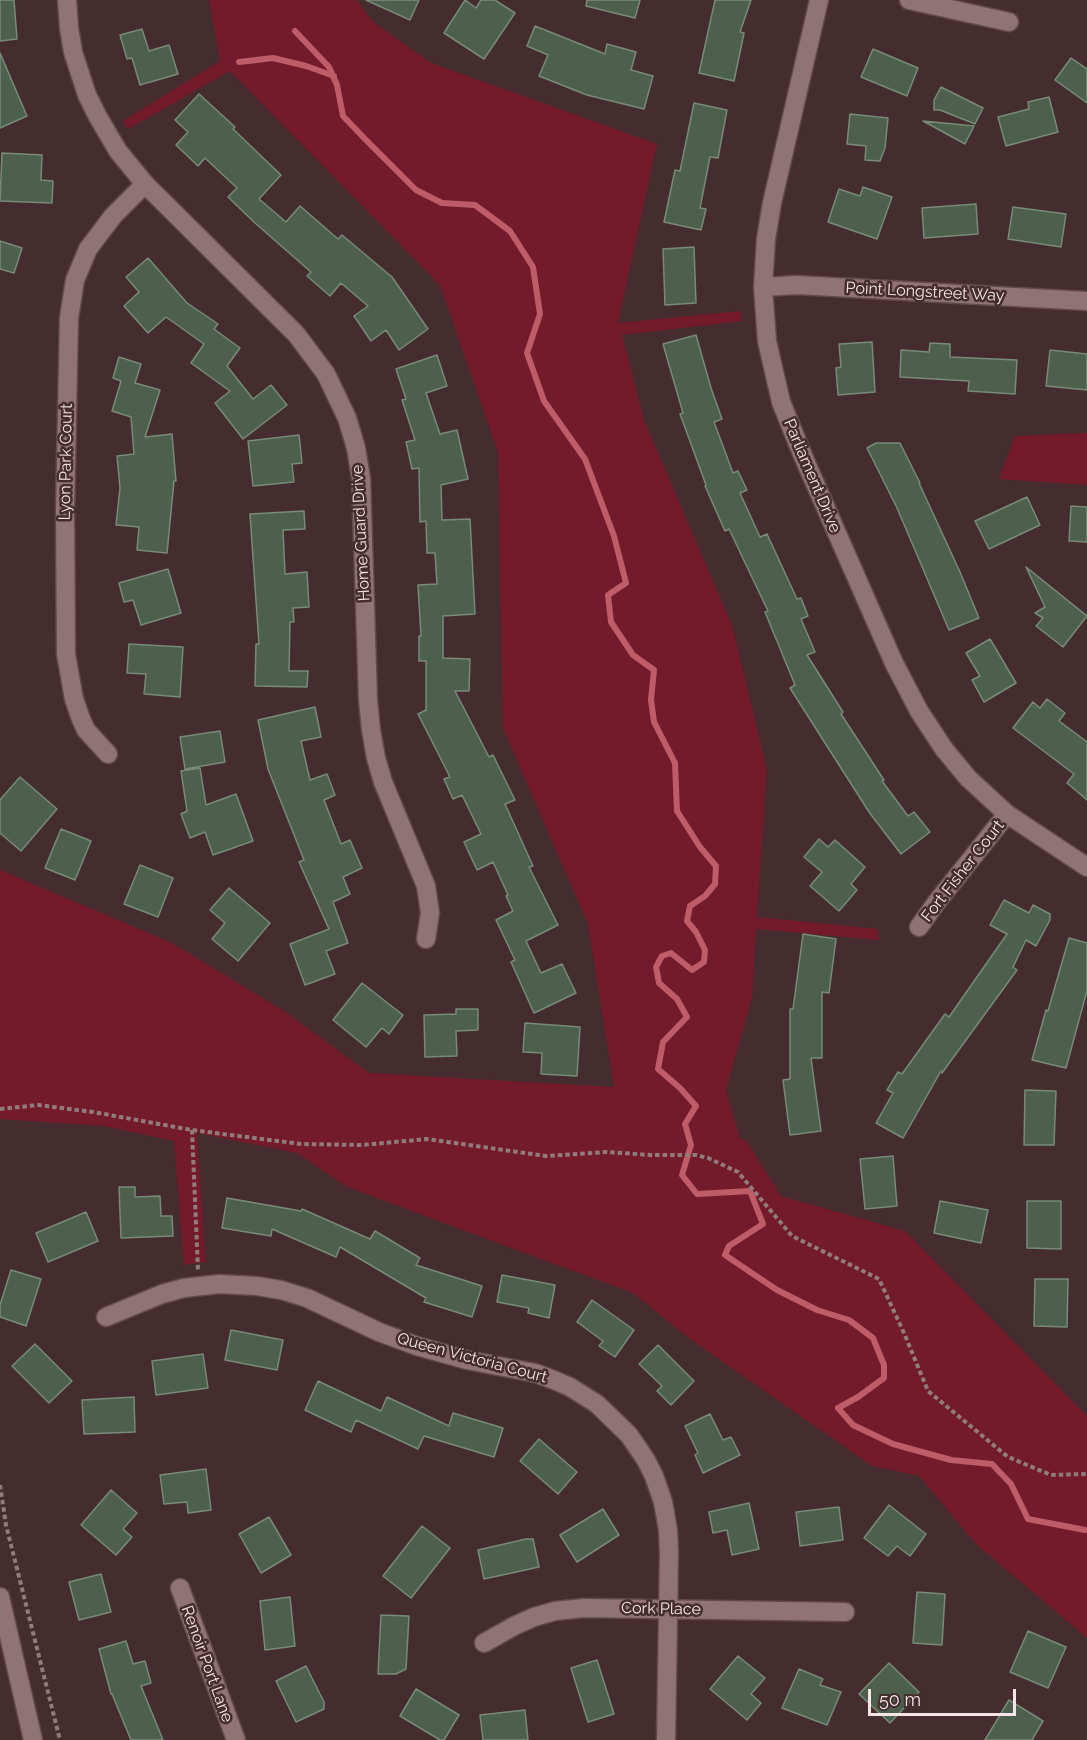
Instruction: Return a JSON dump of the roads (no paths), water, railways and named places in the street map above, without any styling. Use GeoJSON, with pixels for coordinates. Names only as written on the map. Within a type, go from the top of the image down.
{"type":"FeatureCollection","features":[{"type":"Feature","properties":{"kind":"street","name":"Home Guard Drive"},"geometry":{"type":"LineString","coordinates":[[67,0],[73,52],[87,95],[118,152],[145,184],[296,334],[326,374],[347,418],[356,448],[361,478],[370,730],[383,782],[426,886],[430,913],[426,939]]}},
{"type":"Feature","properties":{"kind":"street","name":"Parliament Drive"},"geometry":{"type":"LineString","coordinates":[[819,0],[772,203],[766,239],[763,287],[769,357],[781,402],[894,663],[919,711],[944,749],[968,778],[1007,814],[1087,867]]}},
{"type":"Feature","properties":{"kind":"street"},"geometry":{"type":"LineString","coordinates":[[909,0],[1009,22]]}},
{"type":"Feature","properties":{"kind":"street","name":"Lyon Park Court"},"geometry":{"type":"LineString","coordinates":[[108,754],[86,730],[81,719],[74,699],[66,654],[65,511],[69,318],[75,280],[88,249],[113,216],[145,184]]}},
{"type":"Feature","properties":{"kind":"street","name":"Point Longstreet Way"},"geometry":{"type":"LineString","coordinates":[[763,287],[797,285],[1087,301]]}},
{"type":"Feature","properties":{"kind":"street","name":"Fort Fisher Court"},"geometry":{"type":"LineString","coordinates":[[919,927],[1007,814]]}},
{"type":"Feature","properties":{"kind":"street","name":"Queen Victoria Court"},"geometry":{"type":"LineString","coordinates":[[105,1317],[162,1293],[200,1286],[239,1284],[281,1290],[308,1298],[379,1332],[417,1346],[467,1360],[535,1373],[570,1387],[597,1404],[635,1443],[650,1468],[663,1502],[668,1530],[666,1740]]}},
{"type":"Feature","properties":{"kind":"street","name":"Renoir Port Lane"},"geometry":{"type":"LineString","coordinates":[[180,1588],[236,1740]]}},
{"type":"Feature","properties":{"kind":"street"},"geometry":{"type":"LineString","coordinates":[[0,1597],[33,1740]]}},
{"type":"Feature","properties":{"kind":"street","name":"Cork Place"},"geometry":{"type":"LineString","coordinates":[[484,1643],[534,1617],[555,1611],[584,1608],[845,1612]]}},
{"type":"Feature","properties":{"kind":"waterway"},"geometry":{"type":"LineString","coordinates":[[295,31],[329,67],[337,85],[343,116],[416,190],[442,203],[475,205],[510,231],[533,267],[540,314],[527,353],[544,401],[585,459],[614,536],[626,583],[608,595],[611,622],[633,655],[654,670],[651,700],[654,722],[675,763],[677,811],[700,847],[716,866],[715,884],[705,896],[690,906],[687,921],[696,932],[705,950],[704,962],[692,970],[671,953],[662,956],[656,967],[659,983],[677,999],[687,1017],[663,1042],[658,1069],[696,1106],[685,1124],[691,1145],[682,1175],[697,1194],[750,1191],[763,1224],[729,1246],[725,1255],[777,1290],[817,1310],[849,1320],[873,1338],[884,1365],[884,1378],[838,1408],[853,1425],[893,1444],[951,1460],[992,1464],[1011,1484],[1028,1519],[1085,1530]]}},
{"type":"Feature","properties":{"kind":"waterway"},"geometry":{"type":"LineString","coordinates":[[239,62],[273,58],[334,76]]}}]}
